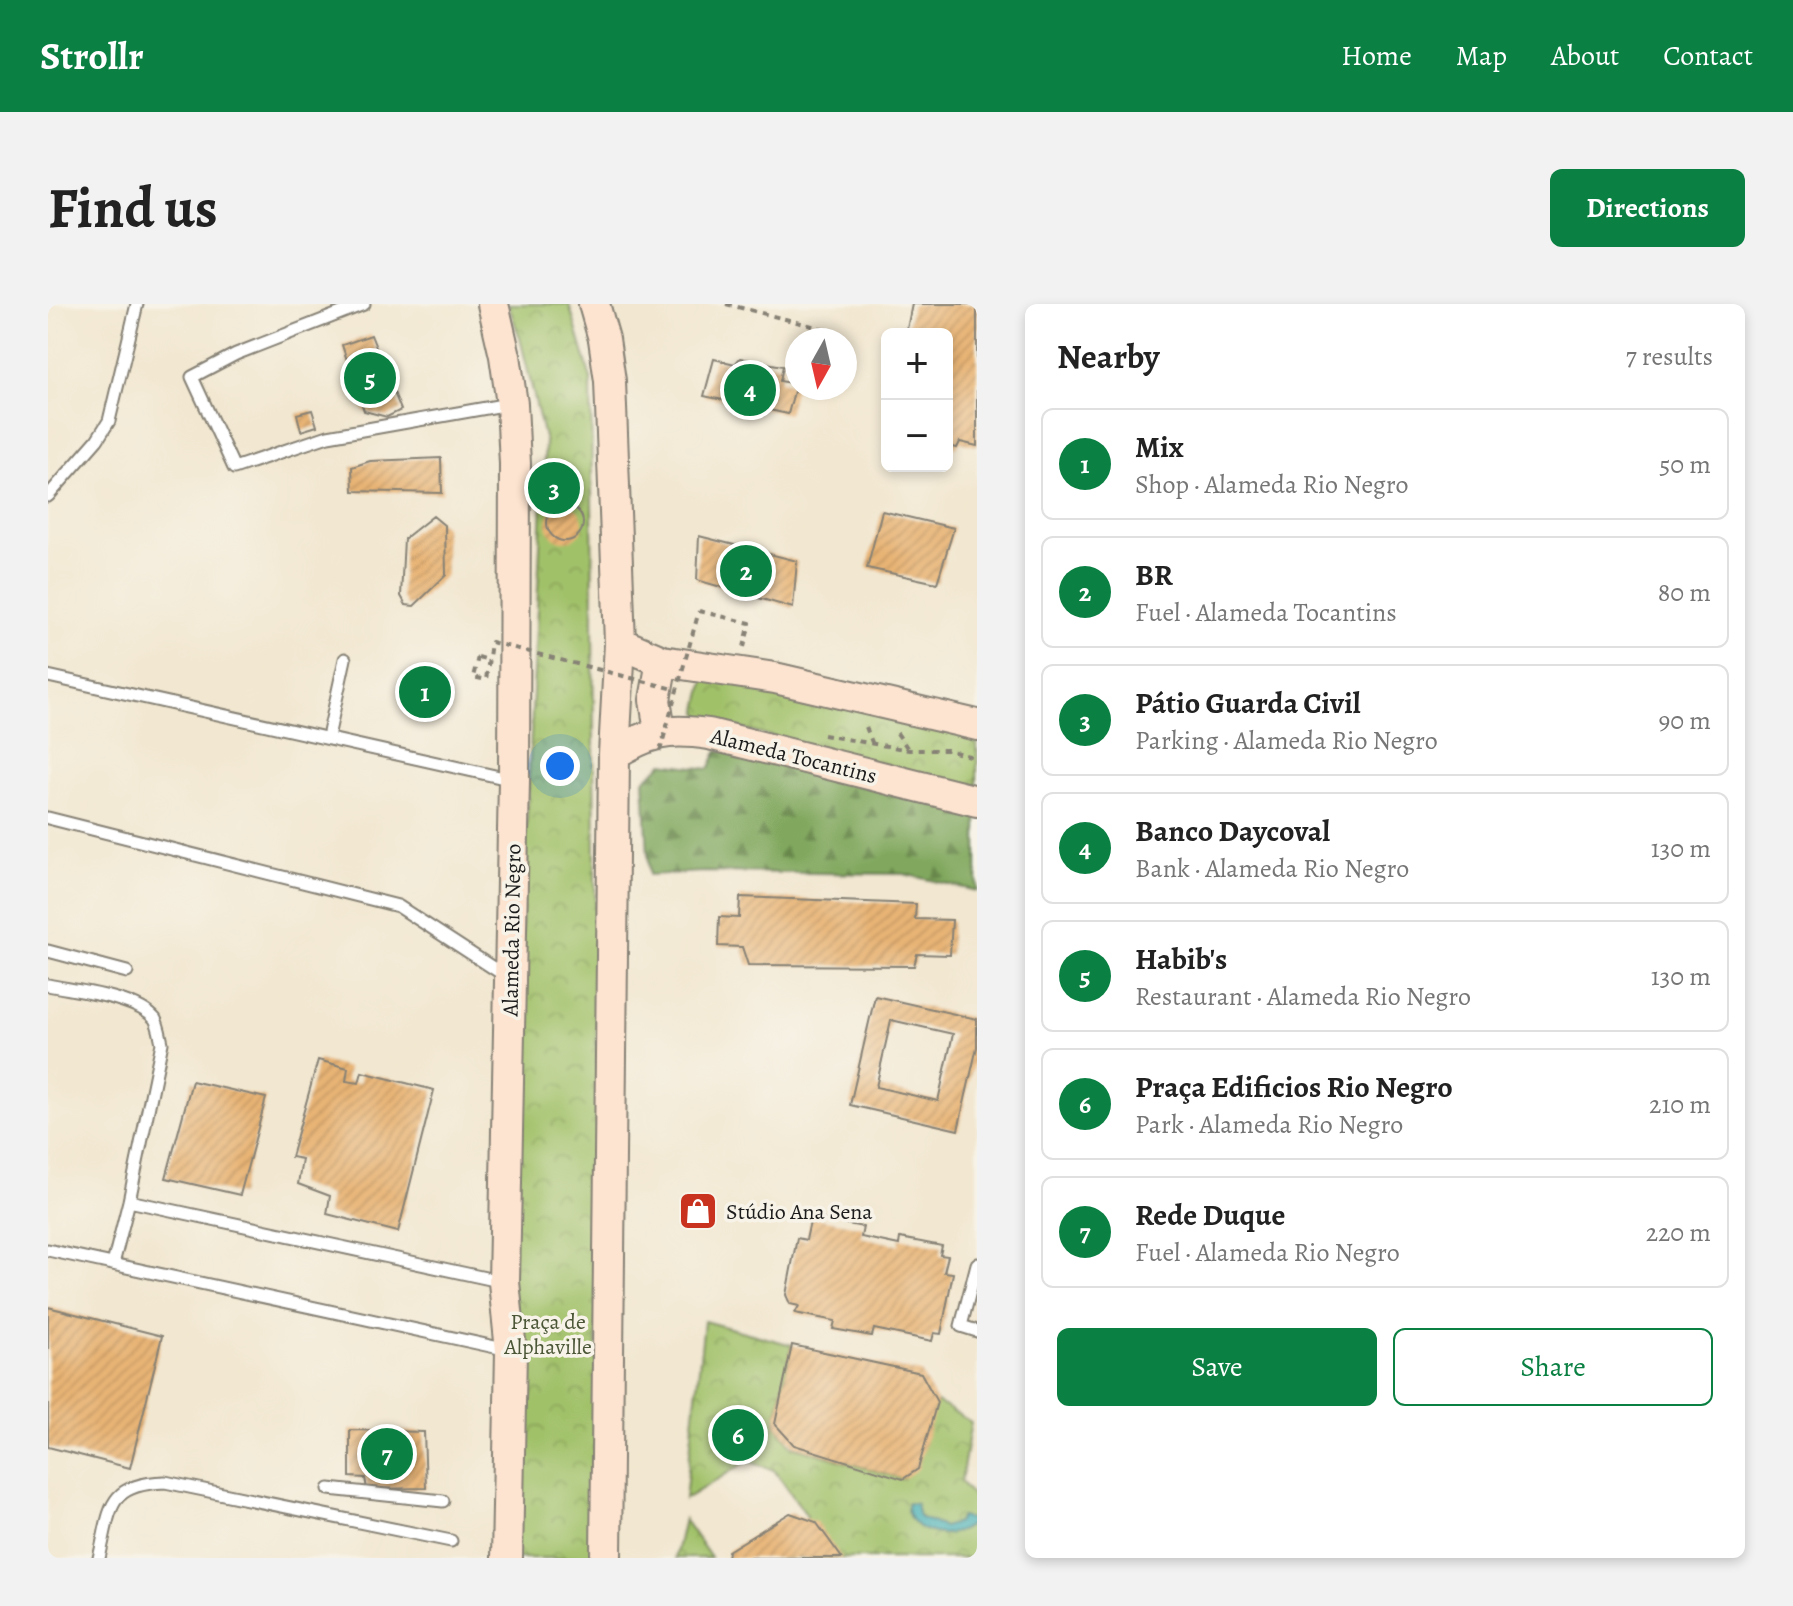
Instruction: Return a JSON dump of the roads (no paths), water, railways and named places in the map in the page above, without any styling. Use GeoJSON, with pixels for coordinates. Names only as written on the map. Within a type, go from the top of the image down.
{"type":"FeatureCollection","features":[{"type":"Feature","properties":{"kind":"main road","name":"Alameda Rio Negro"},"geometry":{"type":"LineString","coordinates":[[493,304],[512,404],[515,464],[514,780],[504,1282],[511,1351],[507,1558]]}},
{"type":"Feature","properties":{"kind":"main road"},"geometry":{"type":"LineString","coordinates":[[594,304],[604,339],[610,381],[620,643],[614,754],[606,1558]]}},
{"type":"Feature","properties":{"kind":"main road"},"geometry":{"type":"LineString","coordinates":[[620,643],[662,661],[775,678],[977,725]]}},
{"type":"Feature","properties":{"kind":"main road"},"geometry":{"type":"LineString","coordinates":[[660,741],[655,700],[662,661]]}},
{"type":"Feature","properties":{"kind":"main road","name":"Alameda Tocantins"},"geometry":{"type":"LineString","coordinates":[[614,754],[636,740],[660,741],[685,730],[977,801]]}},
{"type":"Feature","properties":{"kind":"lane"},"geometry":{"type":"LineString","coordinates":[[48,496],[97,440],[109,421],[137,304]]}},
{"type":"Feature","properties":{"kind":"lane"},"geometry":{"type":"LineString","coordinates":[[364,304],[236,354],[192,377],[234,468],[328,436],[512,404]]}},
{"type":"Feature","properties":{"kind":"lane"},"geometry":{"type":"LineString","coordinates":[[328,737],[345,659]]}},
{"type":"Feature","properties":{"kind":"lane"},"geometry":{"type":"LineString","coordinates":[[48,676],[514,780]]}},
{"type":"Feature","properties":{"kind":"lane"},"geometry":{"type":"LineString","coordinates":[[48,818],[398,906],[511,979]]}},
{"type":"Feature","properties":{"kind":"lane"},"geometry":{"type":"LineString","coordinates":[[48,951],[127,972]]}},
{"type":"Feature","properties":{"kind":"lane"},"geometry":{"type":"LineString","coordinates":[[48,985],[128,1003],[145,1010],[157,1022],[162,1043],[113,1264]]}},
{"type":"Feature","properties":{"kind":"lane"},"geometry":{"type":"LineString","coordinates":[[129,1201],[504,1282]]}},
{"type":"Feature","properties":{"kind":"lane"},"geometry":{"type":"LineString","coordinates":[[48,1250],[511,1351]]}},
{"type":"Feature","properties":{"kind":"lane"},"geometry":{"type":"LineString","coordinates":[[977,1264],[961,1326],[977,1331]]}},
{"type":"Feature","properties":{"kind":"lane"},"geometry":{"type":"LineString","coordinates":[[99,1558],[113,1503],[125,1488],[141,1483],[165,1482],[451,1541]]}},
{"type":"Feature","properties":{"kind":"lane"},"geometry":{"type":"LineString","coordinates":[[329,1489],[443,1501]]}},
{"type":"Feature","properties":{"kind":"water"},"geometry":{"type":"Polygon","coordinates":[[[907,1503],[916,1504],[919,1517],[943,1527],[957,1523],[961,1517],[974,1520],[956,1532],[933,1533],[914,1523],[908,1514],[907,1503]]]}},
{"type":"Feature","properties":{"kind":"place","name":"Habib's"},"geometry":{"type":"Point","coordinates":[370,378]}},
{"type":"Feature","properties":{"kind":"place","name":"Banco Daycoval"},"geometry":{"type":"Point","coordinates":[750,390]}},
{"type":"Feature","properties":{"kind":"place","name":"Pátio Guarda Civil"},"geometry":{"type":"Point","coordinates":[554,488]}},
{"type":"Feature","properties":{"kind":"place","name":"BR"},"geometry":{"type":"Point","coordinates":[746,571]}},
{"type":"Feature","properties":{"kind":"place","name":"Mix"},"geometry":{"type":"Point","coordinates":[425,692]}},
{"type":"Feature","properties":{"kind":"place","name":"Stúdio Ana Sena"},"geometry":{"type":"Point","coordinates":[698,1211]}},
{"type":"Feature","properties":{"kind":"place","name":"Praça Edificios Rio Negro"},"geometry":{"type":"Point","coordinates":[738,1435]}},
{"type":"Feature","properties":{"kind":"place","name":"Rede Duque"},"geometry":{"type":"Point","coordinates":[387,1454]}},
{"type":"Feature","properties":{"kind":"park label","name":"Praça de Alphaville"},"geometry":{"type":"Point","coordinates":[548,1334]}}]}
